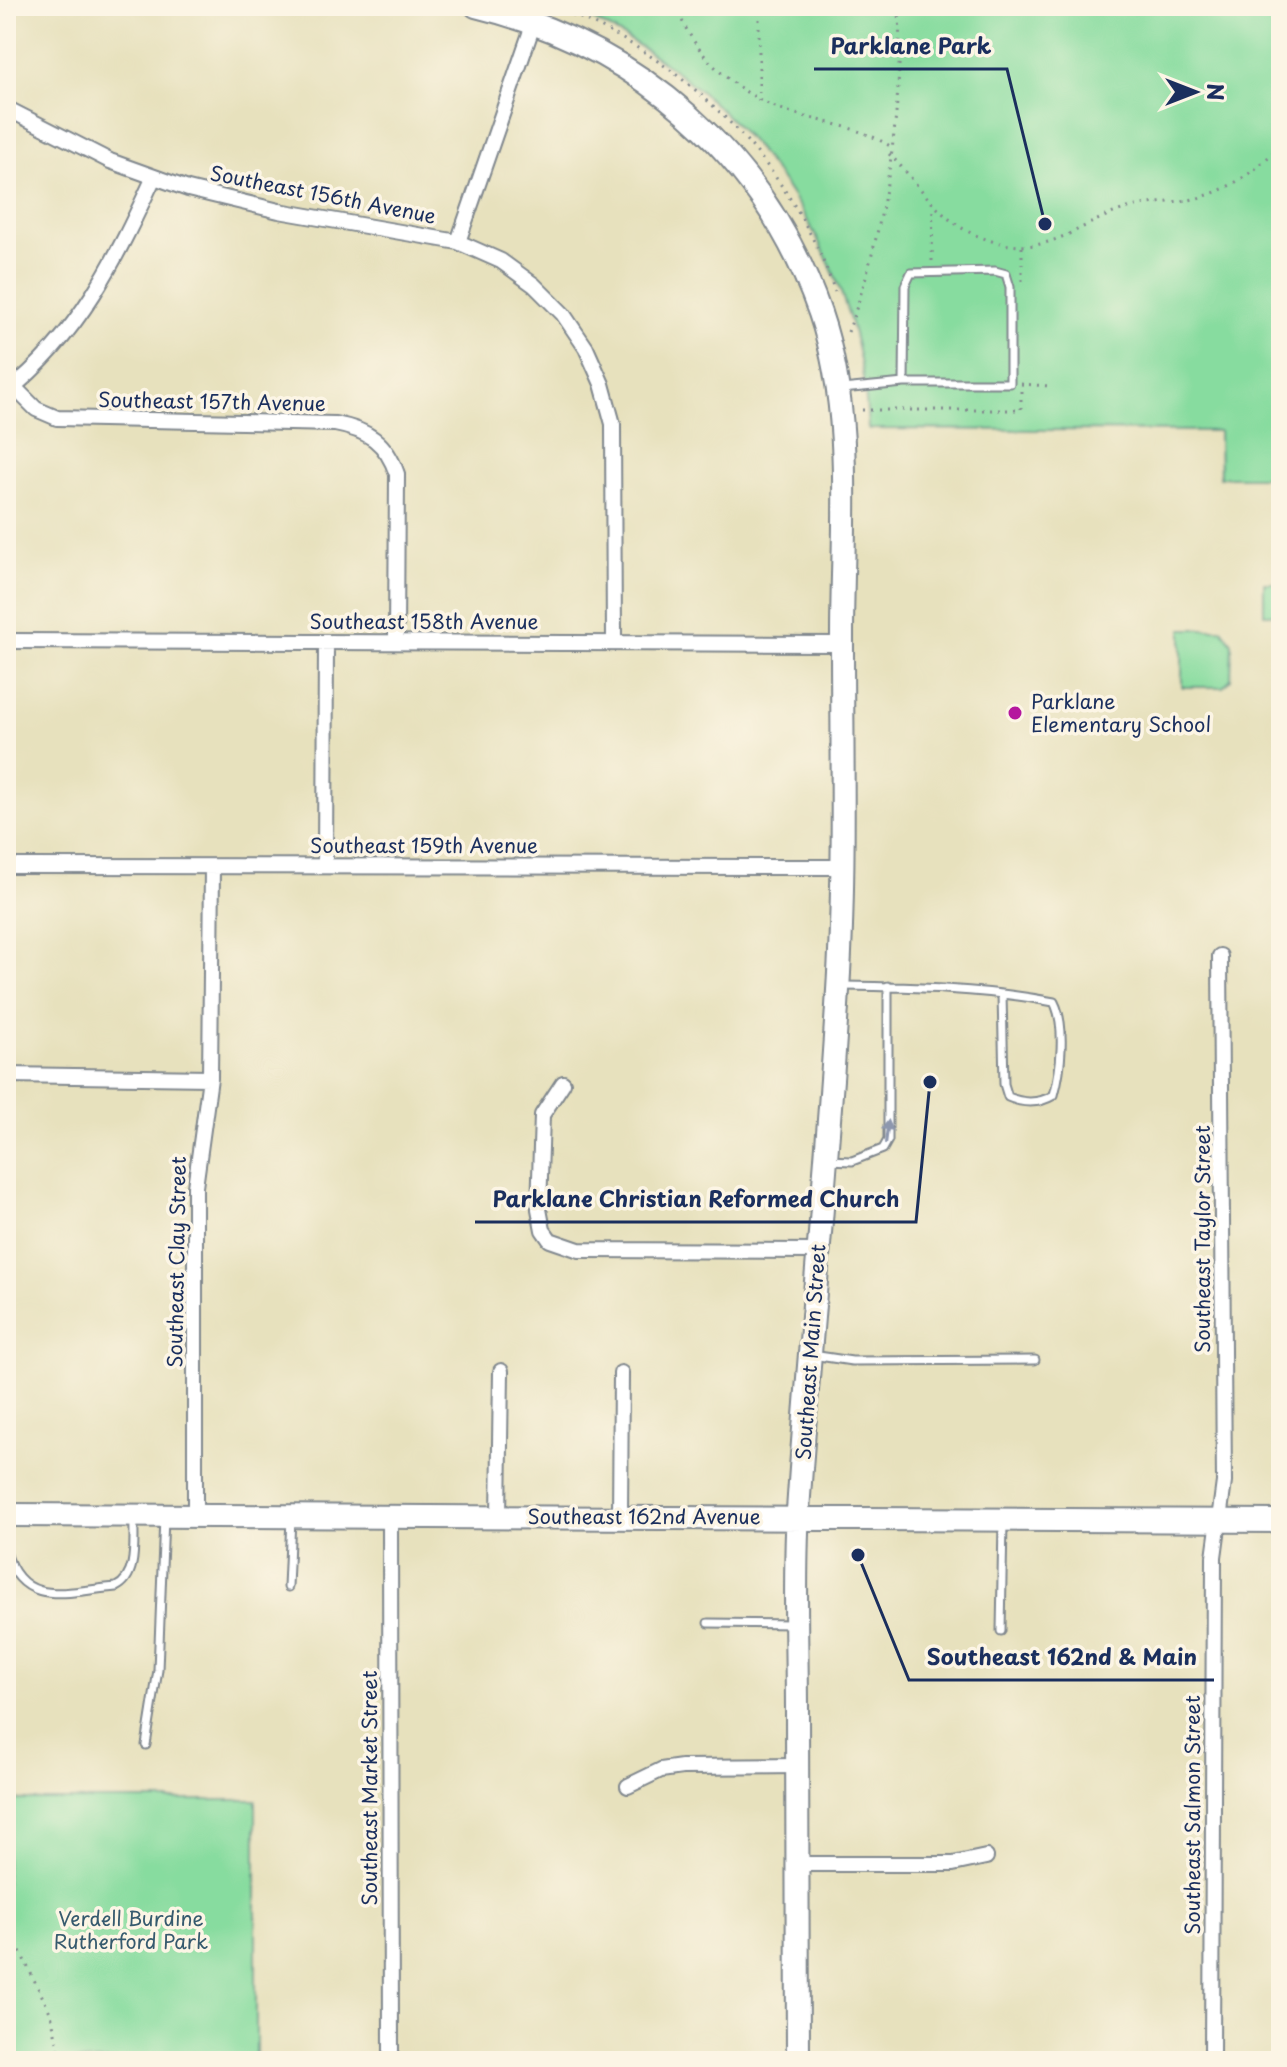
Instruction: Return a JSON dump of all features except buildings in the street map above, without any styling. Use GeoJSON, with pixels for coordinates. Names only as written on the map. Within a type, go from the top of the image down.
{"type":"FeatureCollection","features":[{"type":"Feature","properties":{"kind":"street","name":"Southeast Main Street"},"geometry":{"type":"LineString","coordinates":[[476,6],[534,22],[610,57],[663,92],[701,126],[745,173],[785,234],[811,289],[828,341],[837,390],[842,644],[841,867],[838,986],[798,1518],[798,2061]]}},
{"type":"Feature","properties":{"kind":"street"},"geometry":{"type":"LineString","coordinates":[[458,242],[534,22]]}},
{"type":"Feature","properties":{"kind":"street","name":"Southeast 156th Avenue"},"geometry":{"type":"LineString","coordinates":[[6,108],[75,144],[154,177],[279,211],[458,242],[501,261],[549,299],[586,348],[602,384],[615,445],[614,643]]}},
{"type":"Feature","properties":{"kind":"street"},"geometry":{"type":"LineString","coordinates":[[10,390],[46,355],[94,298],[154,177]]}},
{"type":"Feature","properties":{"kind":"street","name":"Southeast 157th Avenue"},"geometry":{"type":"LineString","coordinates":[[10,390],[36,409],[57,418],[335,424],[357,428],[376,439],[391,455],[397,474],[396,641]]}},
{"type":"Feature","properties":{"kind":"street","name":"Southeast 158th Avenue"},"geometry":{"type":"LineString","coordinates":[[6,641],[842,644]]}},
{"type":"Feature","properties":{"kind":"street"},"geometry":{"type":"LineString","coordinates":[[325,866],[326,642]]}},
{"type":"Feature","properties":{"kind":"street","name":"Southeast 159th Avenue"},"geometry":{"type":"LineString","coordinates":[[6,866],[841,867]]}},
{"type":"Feature","properties":{"kind":"street","name":"Southeast Clay Street"},"geometry":{"type":"LineString","coordinates":[[195,1515],[195,1187],[210,1078],[212,867]]}},
{"type":"Feature","properties":{"kind":"street","name":"Southeast Taylor Street"},"geometry":{"type":"LineString","coordinates":[[1219,1521],[1224,1482],[1220,956]]}},
{"type":"Feature","properties":{"kind":"street"},"geometry":{"type":"LineString","coordinates":[[6,1075],[210,1078]]}},
{"type":"Feature","properties":{"kind":"street"},"geometry":{"type":"LineString","coordinates":[[563,1083],[542,1115],[539,1209],[543,1230],[550,1240],[579,1250],[818,1251]]}},
{"type":"Feature","properties":{"kind":"street"},"geometry":{"type":"LineString","coordinates":[[499,1516],[501,1371]]}},
{"type":"Feature","properties":{"kind":"street"},"geometry":{"type":"LineString","coordinates":[[620,1517],[621,1373]]}},
{"type":"Feature","properties":{"kind":"street","name":"Southeast 162nd Avenue"},"geometry":{"type":"LineString","coordinates":[[6,1515],[1281,1521]]}},
{"type":"Feature","properties":{"kind":"street","name":"Southeast Market Street"},"geometry":{"type":"LineString","coordinates":[[390,1515],[391,2061]]}},
{"type":"Feature","properties":{"kind":"street","name":"Southeast Salmon Street"},"geometry":{"type":"LineString","coordinates":[[1212,2061],[1214,1557],[1219,1521]]}},
{"type":"Feature","properties":{"kind":"street"},"geometry":{"type":"LineString","coordinates":[[628,1786],[661,1770],[682,1767],[797,1766]]}},
{"type":"Feature","properties":{"kind":"street"},"geometry":{"type":"LineString","coordinates":[[797,1864],[953,1864],[986,1857]]}},
{"type":"Feature","properties":{"kind":"lane"},"geometry":{"type":"LineString","coordinates":[[837,390],[904,383],[1010,383],[1010,287],[1006,274],[916,271],[906,280],[904,383]]}},
{"type":"Feature","properties":{"kind":"lane"},"geometry":{"type":"LineString","coordinates":[[838,986],[888,986],[1002,994],[1054,1002],[1059,1012],[1059,1079],[1054,1095],[1044,1102],[1019,1102],[1008,1097],[1004,1084],[1002,994]]}},
{"type":"Feature","properties":{"kind":"lane"},"geometry":{"type":"LineString","coordinates":[[825,1160],[863,1159],[883,1149],[888,1140],[888,986]]}},
{"type":"Feature","properties":{"kind":"lane"},"geometry":{"type":"LineString","coordinates":[[810,1354],[852,1361],[1035,1360]]}},
{"type":"Feature","properties":{"kind":"lane"},"geometry":{"type":"LineString","coordinates":[[6,1552],[19,1582],[31,1589],[51,1592],[116,1587],[125,1583],[130,1574],[134,1515]]}},
{"type":"Feature","properties":{"kind":"lane"},"geometry":{"type":"LineString","coordinates":[[146,1745],[158,1670],[165,1515]]}},
{"type":"Feature","properties":{"kind":"lane"},"geometry":{"type":"LineString","coordinates":[[288,1587],[291,1515]]}},
{"type":"Feature","properties":{"kind":"lane"},"geometry":{"type":"LineString","coordinates":[[1001,1631],[1003,1519]]}},
{"type":"Feature","properties":{"kind":"lane"},"geometry":{"type":"LineString","coordinates":[[708,1623],[797,1624]]}},
{"type":"Feature","properties":{"kind":"path"},"geometry":{"type":"LineString","coordinates":[[676,6],[705,57],[759,101],[799,115],[857,128],[890,146]]}},
{"type":"Feature","properties":{"kind":"path"},"geometry":{"type":"LineString","coordinates":[[759,6],[759,101]]}},
{"type":"Feature","properties":{"kind":"path"},"geometry":{"type":"LineString","coordinates":[[847,333],[867,276],[889,154],[899,66],[899,6]]}},
{"type":"Feature","properties":{"kind":"path"},"geometry":{"type":"LineString","coordinates":[[889,154],[933,205],[964,230],[992,241],[1051,242],[1070,237],[1112,213],[1146,204],[1191,199],[1219,190],[1246,176],[1281,143]]}},
{"type":"Feature","properties":{"kind":"path"},"geometry":{"type":"LineString","coordinates":[[932,271],[933,205]]}},
{"type":"Feature","properties":{"kind":"path"},"geometry":{"type":"LineString","coordinates":[[1010,383],[1049,386]]}},
{"type":"Feature","properties":{"kind":"path"},"geometry":{"type":"LineString","coordinates":[[862,410],[1021,410]]}},
{"type":"Feature","properties":{"kind":"path"},"geometry":{"type":"LineString","coordinates":[[6,1923],[51,2014],[61,2061]]}},
{"type":"Feature","properties":{"kind":"green space"},"geometry":{"type":"Polygon","coordinates":[[[563,6],[1281,6],[1281,477],[1220,477],[1219,431],[868,429],[860,360],[841,294],[814,232],[777,174],[733,122],[682,76],[625,37],[563,6]]]}},
{"type":"Feature","properties":{"kind":"green space"},"geometry":{"type":"Polygon","coordinates":[[[1264,583],[1281,583],[1281,614],[1264,614],[1264,583]]]}},
{"type":"Feature","properties":{"kind":"green space"},"geometry":{"type":"Polygon","coordinates":[[[1182,629],[1222,629],[1232,643],[1231,679],[1223,687],[1182,687],[1182,629]]]}},
{"type":"Feature","properties":{"kind":"green space","name":"Verdell Burdine Rutherford Park"},"geometry":{"type":"Polygon","coordinates":[[[6,1800],[256,1800],[256,2061],[6,2061],[6,1800]]]}},
{"type":"Feature","properties":{"kind":"place","name":"Parklane Park"},"geometry":{"type":"Point","coordinates":[1045,224]}},
{"type":"Feature","properties":{"kind":"place","name":"Parklane Elementary School"},"geometry":{"type":"Point","coordinates":[1015,713]}},
{"type":"Feature","properties":{"kind":"place","name":"Parklane Christian Reformed Church"},"geometry":{"type":"Point","coordinates":[930,1082]}},
{"type":"Feature","properties":{"kind":"place","name":"Southeast 162nd & Main"},"geometry":{"type":"Point","coordinates":[858,1555]}}]}
